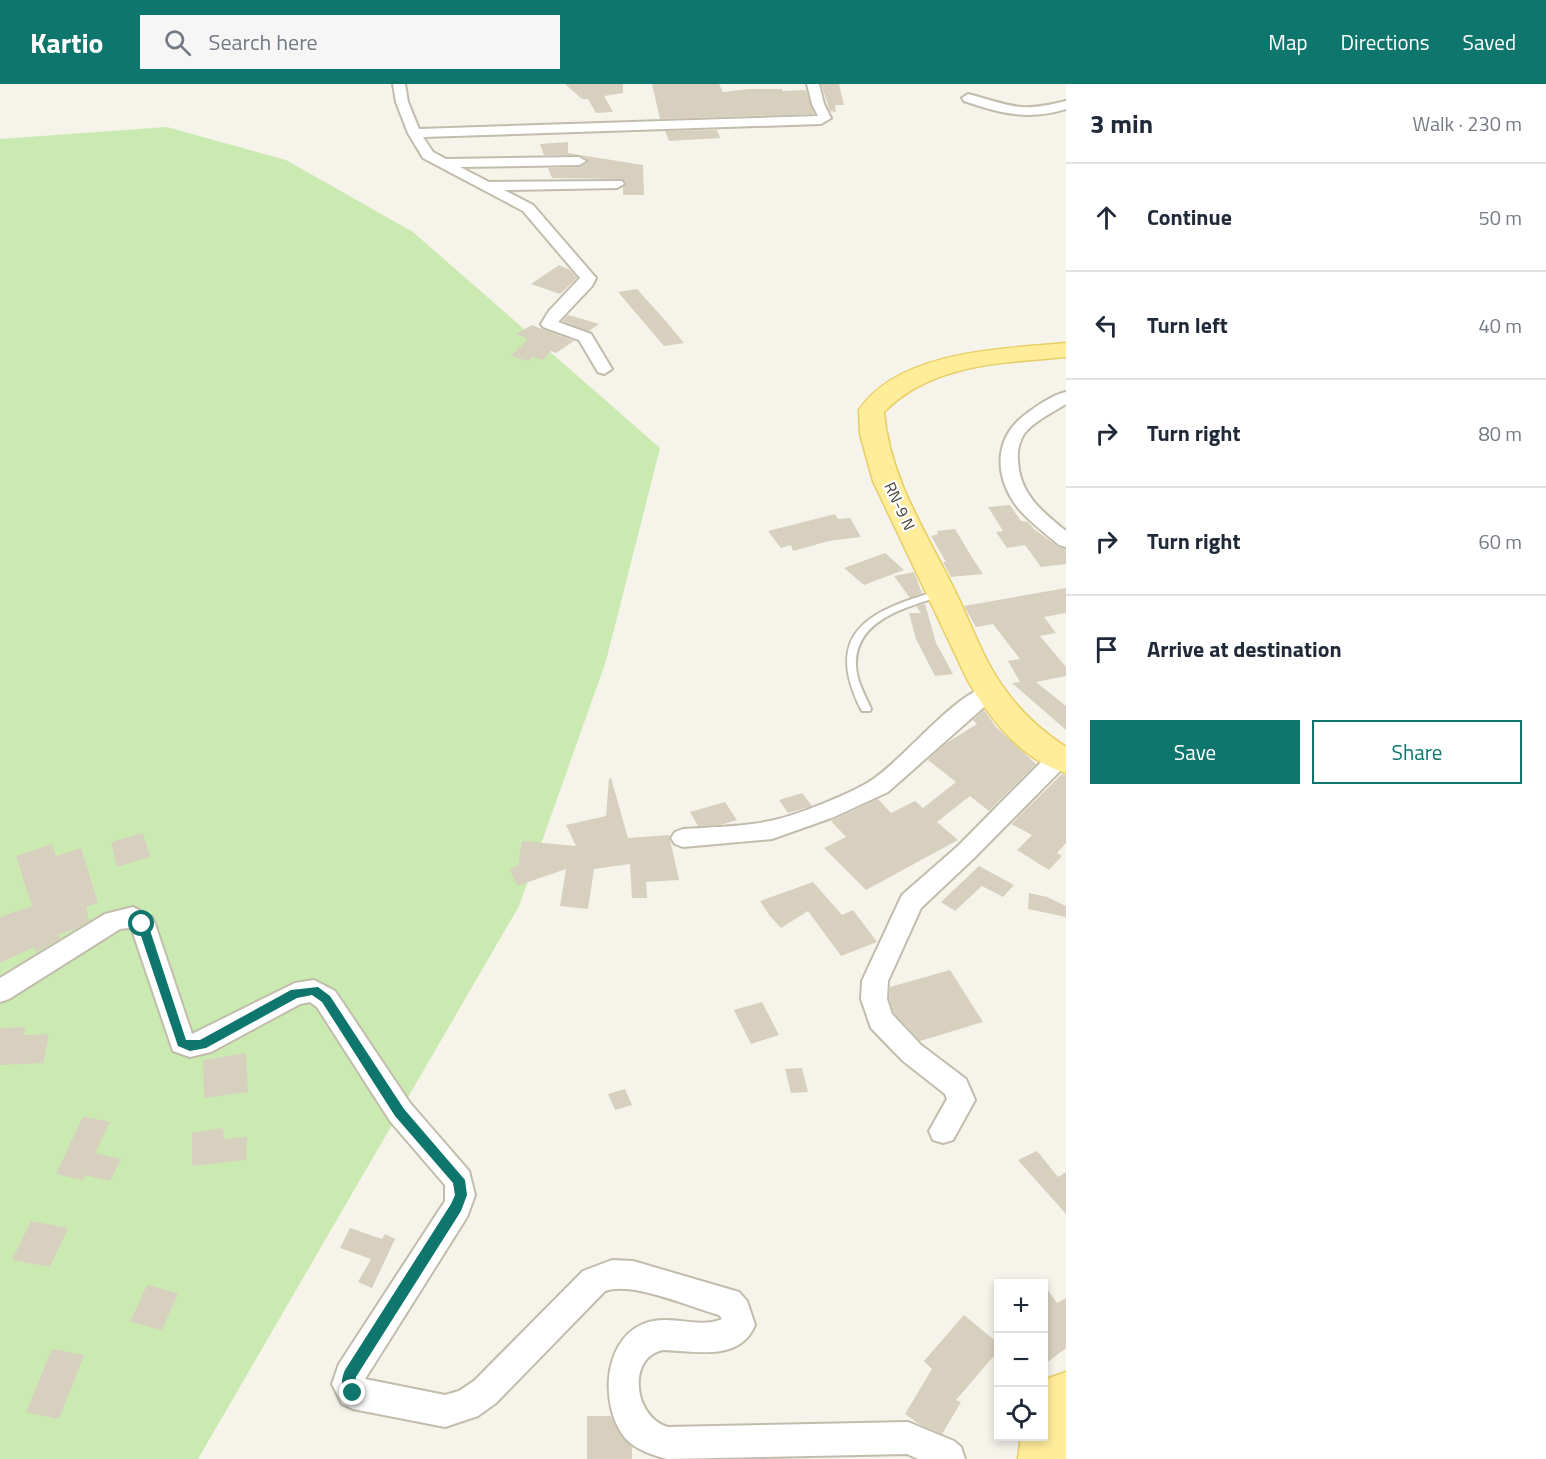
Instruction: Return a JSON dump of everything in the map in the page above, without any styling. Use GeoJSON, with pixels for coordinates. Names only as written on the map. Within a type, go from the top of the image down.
{"type":"FeatureCollection","features":[{"type":"Feature","properties":{"kind":"main road","name":"RN-9 N"},"geometry":{"type":"LineString","coordinates":[[1062,760],[1026,733],[990,692],[888,484],[871,431],[872,410],[892,391],[921,375],[964,362],[1066,350]]}},
{"type":"Feature","properties":{"kind":"main road"},"geometry":{"type":"LineString","coordinates":[[1042,1459],[1046,1422],[1066,1395]]}},
{"type":"Feature","properties":{"kind":"street"},"geometry":{"type":"LineString","coordinates":[[399,84],[402,102],[414,133],[428,155],[532,212],[588,278],[587,283],[555,314],[549,324],[585,337],[604,369]]}},
{"type":"Feature","properties":{"kind":"street"},"geometry":{"type":"LineString","coordinates":[[414,133],[821,120],[825,118],[818,104],[813,84]]}},
{"type":"Feature","properties":{"kind":"street"},"geometry":{"type":"LineString","coordinates":[[968,98],[1018,114],[1047,112],[1066,105]]}},
{"type":"Feature","properties":{"kind":"street"},"geometry":{"type":"LineString","coordinates":[[441,163],[579,160]]}},
{"type":"Feature","properties":{"kind":"street"},"geometry":{"type":"LineString","coordinates":[[486,186],[617,184]]}},
{"type":"Feature","properties":{"kind":"street"},"geometry":{"type":"LineString","coordinates":[[1066,398],[1034,416],[1018,429],[1009,445],[1007,462],[1024,502],[1066,541]]}},
{"type":"Feature","properties":{"kind":"street"},"geometry":{"type":"LineString","coordinates":[[683,838],[772,830],[826,811],[880,786],[966,709],[990,692]]}},
{"type":"Feature","properties":{"kind":"street"},"geometry":{"type":"LineString","coordinates":[[944,1131],[962,1100],[956,1087],[912,1053],[880,1020],[874,999],[875,981],[911,902],[1062,760]]}},
{"type":"Feature","properties":{"kind":"street"},"geometry":{"type":"LineString","coordinates":[[0,991],[114,921],[133,917],[142,924],[182,1043],[190,1046],[202,1044],[295,994],[314,991],[326,999],[400,1112],[459,1180],[461,1195],[456,1207],[350,1375],[348,1384],[353,1393],[445,1411],[467,1405],[485,1392],[594,1281],[612,1274],[633,1275],[728,1304],[736,1312],[740,1325],[732,1334],[714,1339],[674,1333],[651,1335],[632,1350],[624,1375],[623,1401],[633,1422],[648,1438],[668,1443],[908,1438],[942,1453],[949,1459]]}},
{"type":"Feature","properties":{"kind":"lane"},"geometry":{"type":"LineString","coordinates":[[866,710],[851,666],[855,640],[881,614],[941,593]]}},
{"type":"Feature","properties":{"kind":"green space"},"geometry":{"type":"Polygon","coordinates":[[[167,127],[286,160],[413,232],[660,448],[606,661],[519,906],[198,1459],[0,1459],[0,139],[167,127]]]}},
{"type":"Feature","properties":{"kind":"building"},"geometry":{"type":"Polygon","coordinates":[[[565,84],[623,84],[623,93],[604,96],[613,112],[596,113],[588,99],[582,99],[565,84]]]}},
{"type":"Feature","properties":{"kind":"building"},"geometry":{"type":"Polygon","coordinates":[[[652,84],[719,84],[723,92],[748,89],[806,90],[814,114],[660,119],[652,84]]]}},
{"type":"Feature","properties":{"kind":"building"},"geometry":{"type":"Polygon","coordinates":[[[821,84],[839,84],[844,105],[835,105],[836,112],[830,111],[821,84]]]}},
{"type":"Feature","properties":{"kind":"building"},"geometry":{"type":"Polygon","coordinates":[[[717,130],[720,138],[669,141],[665,131],[717,130]]]}},
{"type":"Feature","properties":{"kind":"building"},"geometry":{"type":"Polygon","coordinates":[[[568,142],[568,153],[579,155],[544,155],[540,144],[568,142]]]}},
{"type":"Feature","properties":{"kind":"building"},"geometry":{"type":"Polygon","coordinates":[[[580,155],[643,165],[644,195],[623,195],[623,187],[626,185],[622,179],[552,178],[548,168],[579,167],[587,163],[587,159],[580,155]]]}},
{"type":"Feature","properties":{"kind":"building"},"geometry":{"type":"Polygon","coordinates":[[[559,265],[570,270],[577,278],[560,294],[531,284],[559,265]]]}},
{"type":"Feature","properties":{"kind":"building"},"geometry":{"type":"Polygon","coordinates":[[[637,289],[684,343],[664,346],[618,292],[637,289]]]}},
{"type":"Feature","properties":{"kind":"building"},"geometry":{"type":"Polygon","coordinates":[[[568,315],[599,324],[589,331],[562,321],[568,315]]]}},
{"type":"Feature","properties":{"kind":"building"},"geometry":{"type":"Polygon","coordinates":[[[532,325],[574,341],[556,353],[551,351],[543,360],[532,357],[528,361],[511,356],[528,339],[516,334],[532,325]]]}},
{"type":"Feature","properties":{"kind":"building"},"geometry":{"type":"Polygon","coordinates":[[[1010,505],[1021,521],[1028,522],[1058,547],[1066,549],[1066,564],[1041,567],[1025,545],[1007,548],[996,532],[1003,531],[988,507],[1010,505]]]}},
{"type":"Feature","properties":{"kind":"building"},"geometry":{"type":"Polygon","coordinates":[[[835,514],[838,519],[850,518],[861,537],[829,541],[793,551],[791,545],[781,548],[768,531],[835,514]]]}},
{"type":"Feature","properties":{"kind":"building"},"geometry":{"type":"Polygon","coordinates":[[[955,529],[983,574],[951,577],[943,562],[946,562],[931,536],[938,534],[937,531],[955,529]]]}},
{"type":"Feature","properties":{"kind":"building"},"geometry":{"type":"Polygon","coordinates":[[[885,553],[904,570],[864,585],[844,568],[885,553]]]}},
{"type":"Feature","properties":{"kind":"building"},"geometry":{"type":"Polygon","coordinates":[[[914,572],[922,593],[910,598],[894,576],[914,572]]]}},
{"type":"Feature","properties":{"kind":"building"},"geometry":{"type":"Polygon","coordinates":[[[1066,588],[1066,613],[1044,617],[1056,633],[1040,636],[1066,667],[1066,676],[1036,682],[1066,706],[1066,730],[1012,683],[1020,682],[1008,661],[1020,659],[993,624],[976,627],[964,606],[1066,588]]]}},
{"type":"Feature","properties":{"kind":"building"},"geometry":{"type":"Polygon","coordinates":[[[925,604],[936,643],[953,674],[935,676],[916,639],[909,613],[921,613],[916,606],[925,604]]]}},
{"type":"Feature","properties":{"kind":"building"},"geometry":{"type":"Polygon","coordinates":[[[984,710],[996,727],[1036,764],[989,811],[970,796],[937,822],[958,840],[866,890],[824,848],[846,837],[831,821],[878,799],[891,813],[915,801],[923,808],[956,782],[928,760],[945,744],[977,724],[973,720],[984,710]]]}},
{"type":"Feature","properties":{"kind":"building"},"geometry":{"type":"Polygon","coordinates":[[[1062,774],[1066,775],[1066,843],[1057,853],[1062,856],[1049,870],[1017,850],[1032,835],[1011,824],[1062,774]]]}},
{"type":"Feature","properties":{"kind":"building"},"geometry":{"type":"Polygon","coordinates":[[[611,778],[628,838],[669,835],[679,880],[646,882],[647,898],[632,898],[630,864],[594,869],[588,909],[560,906],[566,869],[517,886],[510,869],[518,866],[522,841],[576,846],[566,825],[606,816],[609,779],[611,778]]]}},
{"type":"Feature","properties":{"kind":"building"},"geometry":{"type":"Polygon","coordinates":[[[802,793],[812,806],[788,813],[779,800],[802,793]]]}},
{"type":"Feature","properties":{"kind":"building"},"geometry":{"type":"Polygon","coordinates":[[[725,802],[737,820],[720,825],[698,826],[690,812],[725,802]]]}},
{"type":"Feature","properties":{"kind":"building"},"geometry":{"type":"Polygon","coordinates":[[[143,833],[150,857],[117,867],[111,842],[143,833]]]}},
{"type":"Feature","properties":{"kind":"building"},"geometry":{"type":"Polygon","coordinates":[[[52,844],[56,856],[81,848],[98,903],[86,907],[89,921],[76,929],[59,934],[60,939],[35,952],[34,947],[0,963],[0,917],[32,906],[16,856],[52,844]]]}},
{"type":"Feature","properties":{"kind":"building"},"geometry":{"type":"Polygon","coordinates":[[[979,866],[1014,885],[1003,897],[982,886],[955,911],[941,902],[979,866]]]}},
{"type":"Feature","properties":{"kind":"building"},"geometry":{"type":"Polygon","coordinates":[[[813,882],[842,915],[853,910],[877,942],[841,956],[808,911],[781,928],[760,901],[813,882]]]}},
{"type":"Feature","properties":{"kind":"building"},"geometry":{"type":"Polygon","coordinates":[[[1029,893],[1047,897],[1066,906],[1066,917],[1028,909],[1029,893]]]}},
{"type":"Feature","properties":{"kind":"building"},"geometry":{"type":"Polygon","coordinates":[[[950,970],[983,1022],[920,1041],[894,1013],[889,999],[890,987],[950,970]]]}},
{"type":"Feature","properties":{"kind":"building"},"geometry":{"type":"Polygon","coordinates":[[[762,1002],[779,1035],[751,1044],[734,1010],[762,1002]]]}},
{"type":"Feature","properties":{"kind":"building"},"geometry":{"type":"Polygon","coordinates":[[[26,1027],[24,1035],[49,1034],[43,1063],[0,1065],[0,1028],[26,1027]]]}},
{"type":"Feature","properties":{"kind":"building"},"geometry":{"type":"Polygon","coordinates":[[[246,1053],[248,1092],[204,1098],[203,1060],[246,1053]]]}},
{"type":"Feature","properties":{"kind":"building"},"geometry":{"type":"Polygon","coordinates":[[[802,1068],[808,1092],[791,1093],[785,1069],[802,1068]]]}},
{"type":"Feature","properties":{"kind":"building"},"geometry":{"type":"Polygon","coordinates":[[[625,1089],[632,1105],[615,1110],[608,1094],[625,1089]]]}},
{"type":"Feature","properties":{"kind":"building"},"geometry":{"type":"Polygon","coordinates":[[[83,1116],[110,1122],[95,1153],[121,1159],[110,1181],[85,1175],[83,1180],[56,1174],[83,1116]]]}},
{"type":"Feature","properties":{"kind":"building"},"geometry":{"type":"Polygon","coordinates":[[[223,1128],[224,1139],[247,1137],[246,1160],[192,1166],[192,1133],[223,1128]]]}},
{"type":"Feature","properties":{"kind":"building"},"geometry":{"type":"Polygon","coordinates":[[[1037,1151],[1058,1177],[1066,1172],[1066,1214],[1018,1160],[1037,1151]]]}},
{"type":"Feature","properties":{"kind":"building"},"geometry":{"type":"Polygon","coordinates":[[[31,1221],[68,1228],[50,1267],[12,1260],[31,1221]]]}},
{"type":"Feature","properties":{"kind":"building"},"geometry":{"type":"Polygon","coordinates":[[[350,1228],[382,1239],[385,1234],[395,1239],[372,1288],[358,1282],[371,1259],[340,1248],[350,1228]]]}},
{"type":"Feature","properties":{"kind":"building"},"geometry":{"type":"Polygon","coordinates":[[[147,1285],[178,1293],[162,1330],[130,1322],[147,1285]]]}},
{"type":"Feature","properties":{"kind":"building"},"geometry":{"type":"Polygon","coordinates":[[[1048,1291],[1057,1303],[1066,1298],[1066,1348],[1048,1362],[1048,1291]]]}},
{"type":"Feature","properties":{"kind":"building"},"geometry":{"type":"Polygon","coordinates":[[[964,1315],[994,1340],[994,1356],[956,1400],[961,1402],[942,1434],[919,1424],[905,1414],[932,1369],[924,1361],[964,1315]]]}},
{"type":"Feature","properties":{"kind":"building"},"geometry":{"type":"Polygon","coordinates":[[[52,1349],[84,1355],[59,1419],[26,1412],[52,1349]]]}},
{"type":"Feature","properties":{"kind":"building"},"geometry":{"type":"Polygon","coordinates":[[[587,1416],[611,1416],[616,1427],[632,1447],[632,1459],[587,1459],[587,1416]]]}},
{"type":"Feature","properties":{"kind":"route"},"geometry":{"type":"LineString","coordinates":[[142,924],[182,1043],[190,1046],[202,1044],[295,994],[314,991],[326,999],[400,1112],[459,1180],[461,1195],[456,1207],[350,1375],[348,1384],[353,1393]]}}]}
